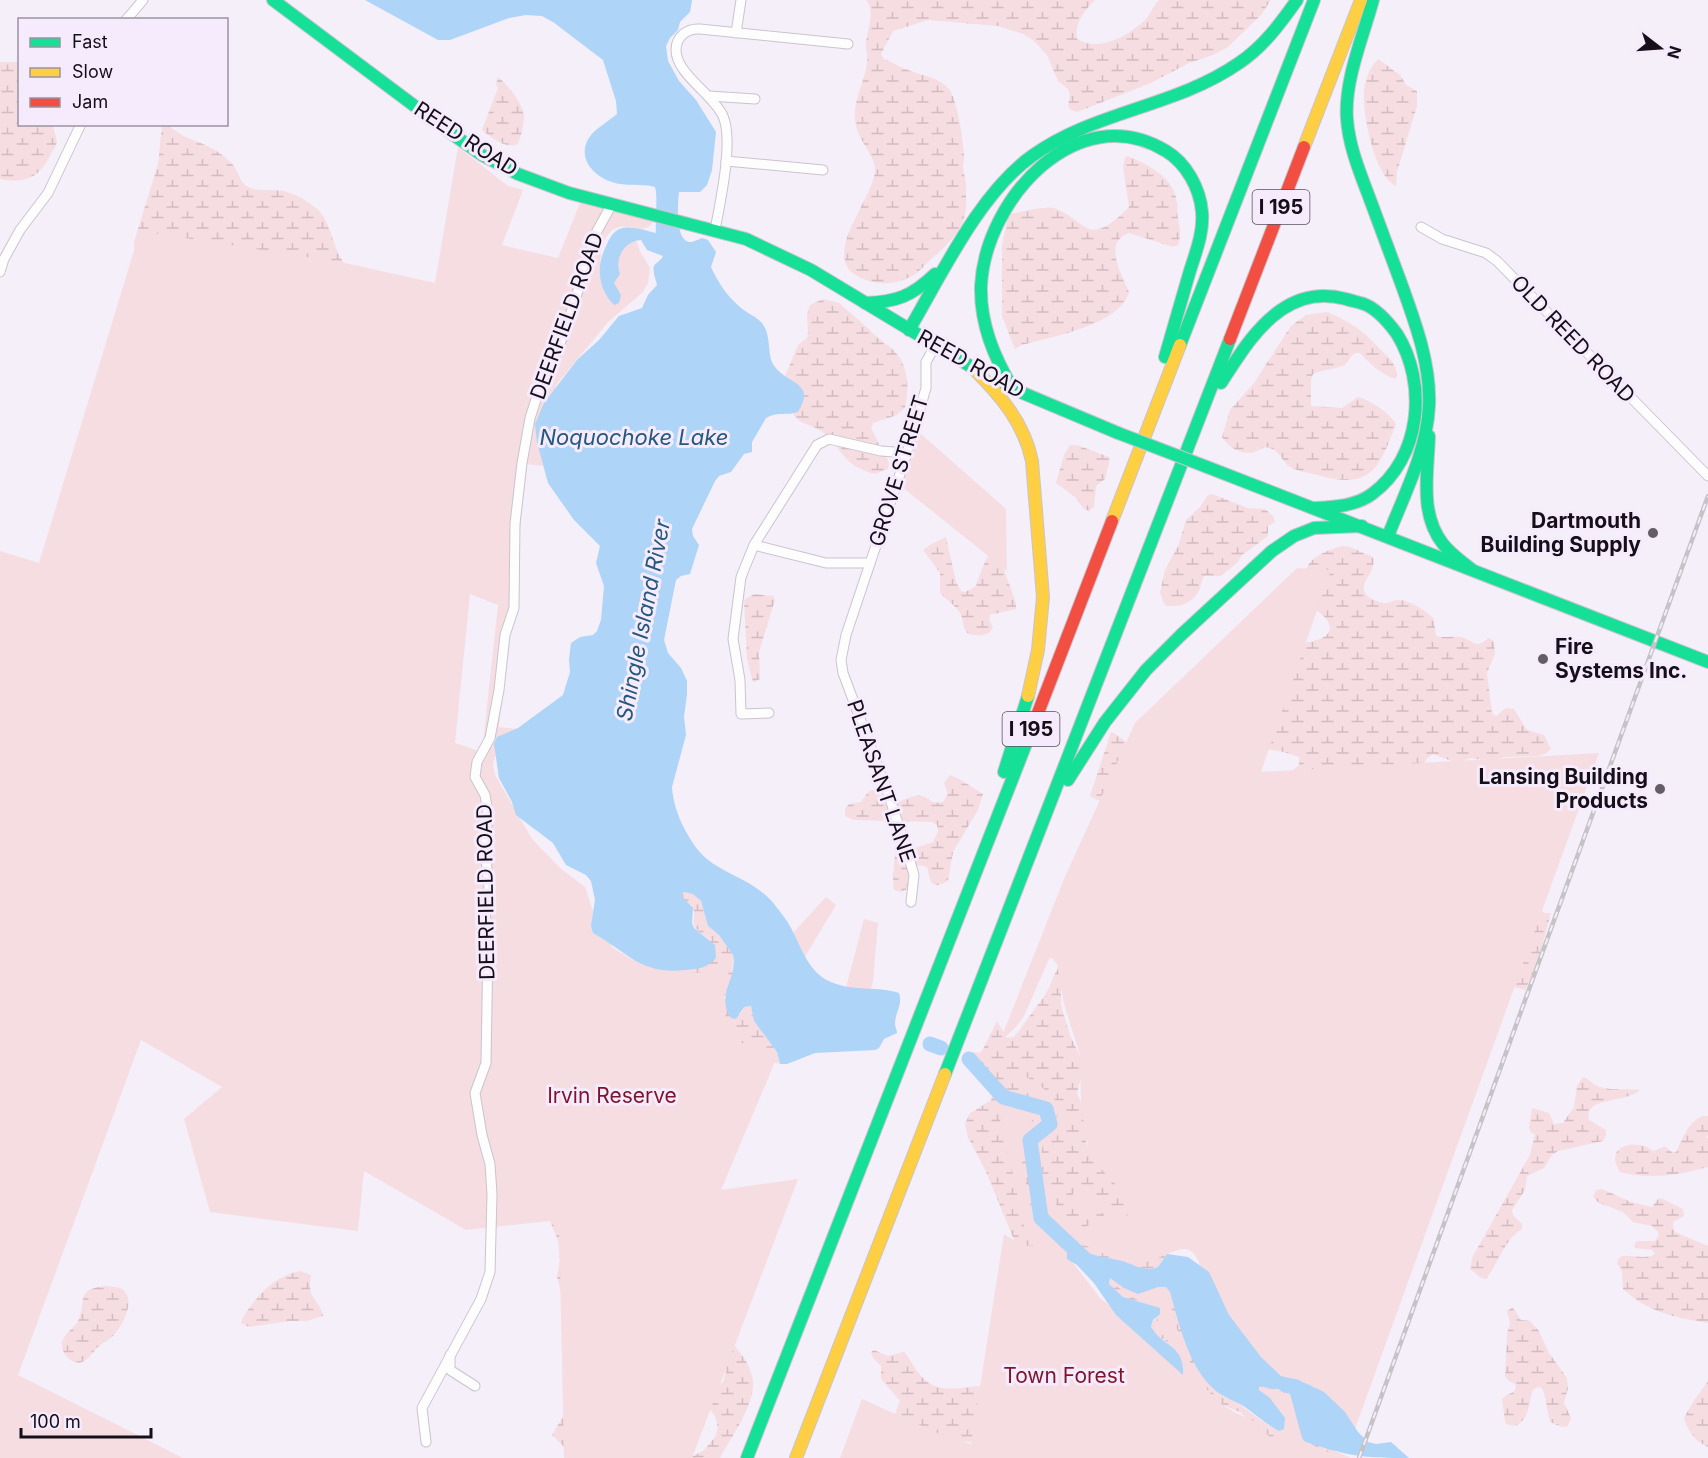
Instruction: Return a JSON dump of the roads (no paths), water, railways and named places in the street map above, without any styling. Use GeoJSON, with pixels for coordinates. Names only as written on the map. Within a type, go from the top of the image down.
{"type":"FeatureCollection","features":[{"type":"Feature","properties":{"kind":"main road","name":"REED ROAD"},"geometry":{"type":"LineString","coordinates":[[273,0],[482,155],[518,174],[569,193],[746,239],[778,253],[974,369],[1013,389],[1118,433],[1708,662]]}},
{"type":"Feature","properties":{"kind":"main road"},"geometry":{"type":"LineString","coordinates":[[909,330],[994,192],[1013,171],[1031,157],[1077,130],[1185,92],[1220,77],[1262,44],[1280,25],[1297,0]]}},
{"type":"Feature","properties":{"kind":"main road","name":"I 195"},"geometry":{"type":"LineString","coordinates":[[747,1458],[1314,0]]}},
{"type":"Feature","properties":{"kind":"main road","name":"I 195"},"geometry":{"type":"LineString","coordinates":[[796,1458],[1361,0]]}},
{"type":"Feature","properties":{"kind":"main road"},"geometry":{"type":"LineString","coordinates":[[1373,0],[1348,91],[1346,121],[1354,153],[1420,340],[1428,382],[1427,499],[1430,518],[1440,540],[1471,569]]}},
{"type":"Feature","properties":{"kind":"main road"},"geometry":{"type":"LineString","coordinates":[[1013,389],[990,347],[981,300],[986,251],[1004,210],[1018,189],[1035,172],[1055,156],[1079,144],[1100,136],[1118,135],[1135,136],[1158,145],[1175,157],[1193,181],[1200,202],[1202,221],[1199,243],[1138,453]]}},
{"type":"Feature","properties":{"kind":"main road"},"geometry":{"type":"LineString","coordinates":[[866,303],[888,303],[906,298],[951,259]]}},
{"type":"Feature","properties":{"kind":"main road"},"geometry":{"type":"LineString","coordinates":[[1201,414],[1251,339],[1273,316],[1287,306],[1313,297],[1337,296],[1363,303],[1384,317],[1406,346],[1415,379],[1416,410],[1407,446],[1392,475],[1373,494],[1343,506],[1315,508]]}},
{"type":"Feature","properties":{"kind":"main road"},"geometry":{"type":"LineString","coordinates":[[974,369],[1010,408],[1031,453],[1035,481],[1043,607],[1041,632],[1032,675],[998,790],[979,866]]}},
{"type":"Feature","properties":{"kind":"main road"},"geometry":{"type":"LineString","coordinates":[[1388,537],[1419,448],[1428,410]]}},
{"type":"Feature","properties":{"kind":"main road"},"geometry":{"type":"LineString","coordinates":[[1043,822],[1097,731],[1130,688],[1168,648],[1263,559],[1289,537],[1306,529],[1326,526],[1362,526]]}},
{"type":"Feature","properties":{"kind":"street"},"geometry":{"type":"LineString","coordinates":[[128,18],[143,0]]}},
{"type":"Feature","properties":{"kind":"street"},"geometry":{"type":"LineString","coordinates":[[736,33],[741,0]]}},
{"type":"Feature","properties":{"kind":"street"},"geometry":{"type":"LineString","coordinates":[[715,230],[726,161],[726,125],[723,115],[709,96],[685,71],[677,58],[677,43],[684,33],[696,28],[848,44]]}},
{"type":"Feature","properties":{"kind":"street"},"geometry":{"type":"LineString","coordinates":[[709,96],[755,99]]}},
{"type":"Feature","properties":{"kind":"street"},"geometry":{"type":"LineString","coordinates":[[0,272],[4,259],[20,230],[48,193],[80,126]]}},
{"type":"Feature","properties":{"kind":"street"},"geometry":{"type":"LineString","coordinates":[[726,161],[823,170]]}},
{"type":"Feature","properties":{"kind":"street","name":"DEERFIELD ROAD"},"geometry":{"type":"LineString","coordinates":[[426,1442],[422,1408],[481,1299],[490,1272],[492,1194],[490,1164],[482,1135],[475,1093],[486,1063],[488,945],[485,911],[489,888],[485,850],[488,813],[485,795],[475,777],[477,762],[490,738],[499,690],[505,635],[514,608],[515,524],[530,418],[539,390],[567,325],[597,231],[612,204]]}},
{"type":"Feature","properties":{"kind":"street","name":"OLD REED ROAD"},"geometry":{"type":"LineString","coordinates":[[1421,227],[1442,238],[1486,253],[1497,261],[1708,476]]}},
{"type":"Feature","properties":{"kind":"street","name":"GROVE STREET"},"geometry":{"type":"LineString","coordinates":[[841,660],[848,627],[907,453],[926,388],[926,362],[935,346]]}},
{"type":"Feature","properties":{"kind":"street"},"geometry":{"type":"LineString","coordinates":[[769,713],[741,714],[740,680],[733,639],[741,577],[754,546],[817,445],[829,439],[880,451],[907,453]]}},
{"type":"Feature","properties":{"kind":"street","name":"GROVE STREET"},"geometry":{"type":"LineString","coordinates":[[754,546],[826,563],[870,563]]}},
{"type":"Feature","properties":{"kind":"street","name":"PLEASANT LANE"},"geometry":{"type":"LineString","coordinates":[[841,660],[843,673],[908,854],[914,875],[911,902]]}},
{"type":"Feature","properties":{"kind":"street"},"geometry":{"type":"LineString","coordinates":[[450,1353],[450,1370],[475,1386]]}},
{"type":"Feature","properties":{"kind":"water","name":"Noquochoke Lake"},"geometry":{"type":"Polygon","coordinates":[[[365,0],[692,0],[690,12],[680,22],[678,30],[666,46],[668,61],[679,81],[696,100],[716,132],[712,170],[707,185],[700,192],[679,192],[680,230],[686,241],[692,242],[702,238],[708,240],[716,252],[711,267],[720,284],[736,304],[763,324],[775,367],[798,385],[804,395],[798,412],[766,418],[752,442],[752,452],[744,454],[731,472],[719,476],[715,481],[692,529],[693,536],[699,545],[690,574],[676,580],[664,640],[668,653],[681,668],[687,681],[684,717],[686,735],[672,787],[673,795],[680,820],[698,850],[713,863],[755,887],[769,898],[790,925],[808,962],[822,977],[849,987],[899,993],[900,1001],[895,1024],[897,1033],[884,1039],[879,1048],[875,1050],[815,1053],[787,1064],[780,1064],[777,1052],[754,1021],[751,1006],[744,1007],[736,1019],[731,1018],[725,1001],[733,972],[733,955],[719,935],[708,926],[701,901],[693,894],[684,892],[681,895],[693,908],[694,928],[715,945],[716,958],[706,966],[690,970],[670,971],[646,966],[593,933],[591,926],[595,900],[591,881],[586,875],[566,865],[553,843],[516,815],[499,778],[494,744],[497,737],[518,728],[563,695],[570,672],[571,643],[580,637],[593,635],[597,631],[601,620],[604,586],[596,563],[600,546],[574,520],[548,483],[537,442],[535,424],[544,403],[577,360],[599,340],[619,316],[642,308],[648,295],[657,285],[654,268],[663,256],[647,250],[641,240],[625,247],[618,262],[620,274],[614,283],[621,295],[619,303],[614,305],[608,298],[600,276],[603,252],[608,241],[618,230],[631,228],[656,233],[656,191],[655,187],[612,182],[598,175],[588,164],[585,157],[586,143],[594,132],[617,114],[616,101],[603,60],[553,22],[542,16],[526,15],[509,18],[450,40],[438,40],[365,0]]]}},
{"type":"Feature","properties":{"kind":"water"},"geometry":{"type":"Polygon","coordinates":[[[1073,1247],[1148,1269],[1158,1267],[1167,1254],[1188,1257],[1209,1272],[1229,1315],[1261,1357],[1281,1376],[1305,1383],[1324,1392],[1345,1412],[1358,1432],[1368,1442],[1376,1444],[1391,1442],[1409,1458],[1354,1455],[1324,1446],[1313,1432],[1295,1391],[1290,1388],[1259,1387],[1259,1390],[1270,1398],[1285,1418],[1284,1429],[1279,1431],[1274,1428],[1245,1407],[1216,1391],[1207,1382],[1186,1345],[1170,1292],[1166,1287],[1158,1287],[1138,1294],[1110,1278],[1109,1284],[1123,1297],[1160,1308],[1160,1314],[1153,1320],[1151,1327],[1181,1358],[1183,1375],[1116,1315],[1094,1283],[1077,1265],[1067,1259],[1067,1251],[1073,1247]]]}},
{"type":"Feature","properties":{"kind":"waterway","name":"Shingle Island River"},"geometry":{"type":"LineString","coordinates":[[930,1044],[941,1048]]}},
{"type":"Feature","properties":{"kind":"waterway","name":"Shingle Island River"},"geometry":{"type":"LineString","coordinates":[[969,1059],[1003,1097],[1046,1109],[1050,1124],[1030,1140],[1041,1218],[1086,1260]]}},
{"type":"Feature","properties":{"kind":"waterway","name":"Shingle Island River"},"geometry":{"type":"LineString","coordinates":[[1285,1385],[1296,1387],[1309,1435],[1334,1443]]}},
{"type":"Feature","properties":{"kind":"railway"},"geometry":{"type":"LineString","coordinates":[[1359,1458],[1708,496]]}},
{"type":"Feature","properties":{"kind":"place","name":"Dartmouth Building Supply"},"geometry":{"type":"Point","coordinates":[1653,533]}},
{"type":"Feature","properties":{"kind":"place","name":"Fire Systems Inc."},"geometry":{"type":"Point","coordinates":[1543,659]}},
{"type":"Feature","properties":{"kind":"place","name":"Lansing Building Products"},"geometry":{"type":"Point","coordinates":[1660,789]}},
{"type":"Feature","properties":{"kind":"park label","name":"Irvin Reserve"},"geometry":{"type":"Point","coordinates":[612,1096]}},
{"type":"Feature","properties":{"kind":"park label","name":"Town Forest"},"geometry":{"type":"Point","coordinates":[1064,1376]}}]}
